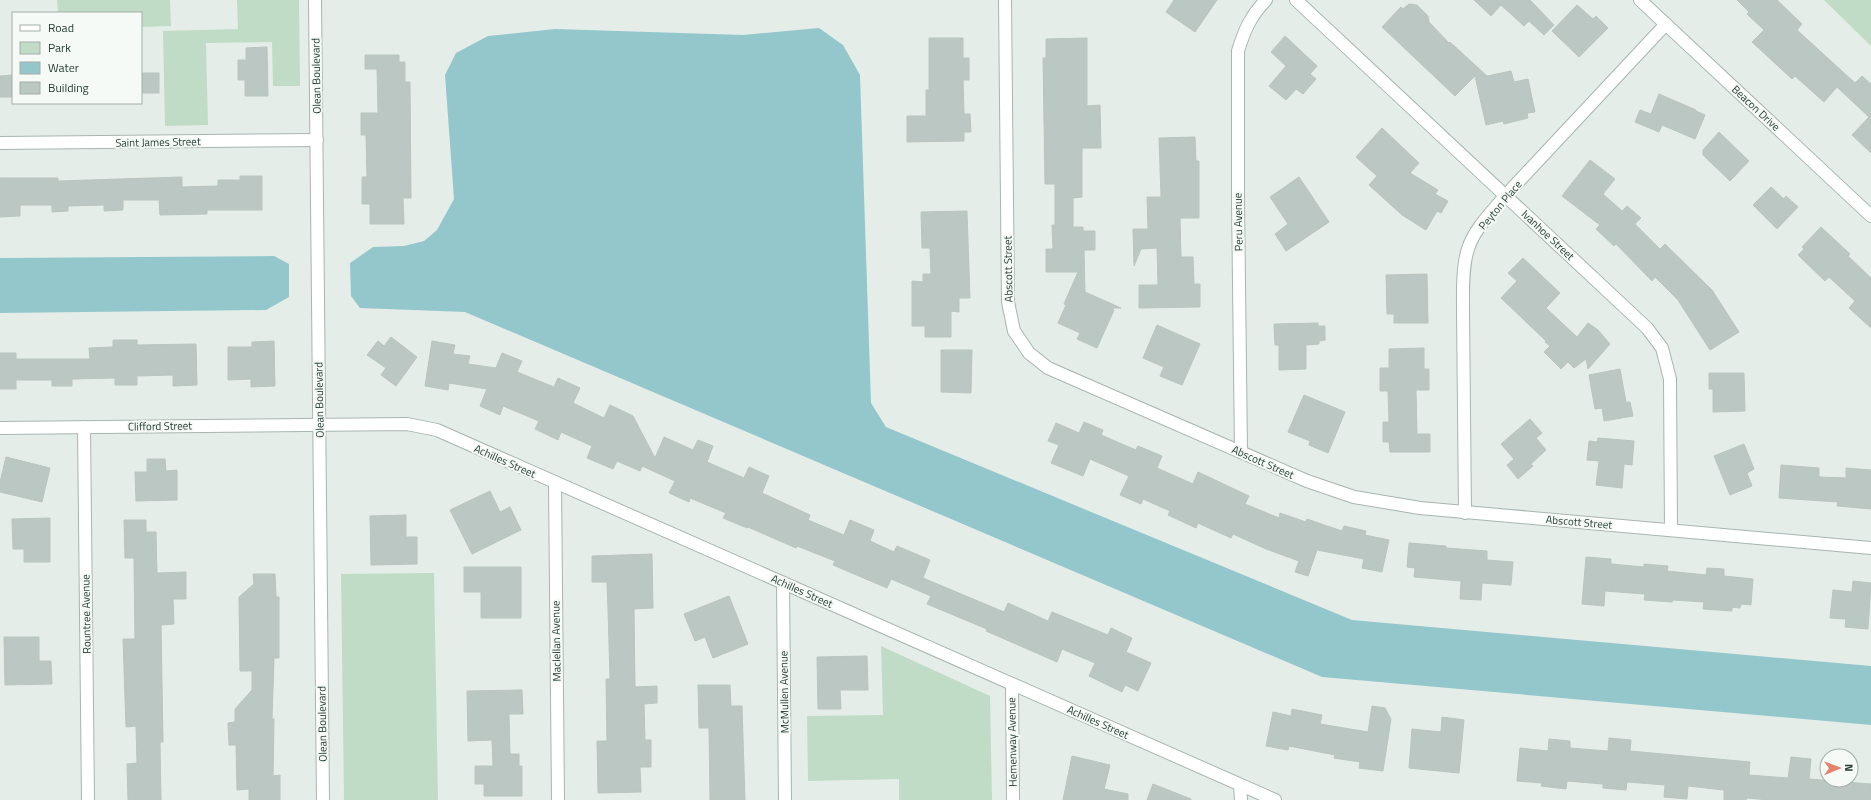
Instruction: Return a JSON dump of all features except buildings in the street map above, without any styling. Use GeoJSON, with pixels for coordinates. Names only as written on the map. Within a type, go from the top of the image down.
{"type":"FeatureCollection","features":[{"type":"Feature","properties":{"kind":"street","name":"Olean Boulevard"},"geometry":{"type":"LineString","coordinates":[[316,0],[323,800]]}},
{"type":"Feature","properties":{"kind":"street","name":"Abscott Street"},"geometry":{"type":"LineString","coordinates":[[1005,0],[1008,302],[1014,330],[1029,352],[1048,368],[1307,481],[1354,497],[1403,507],[1871,548]]}},
{"type":"Feature","properties":{"kind":"street","name":"Peru Avenue"},"geometry":{"type":"LineString","coordinates":[[1241,452],[1238,51],[1243,34],[1254,12],[1266,0]]}},
{"type":"Feature","properties":{"kind":"street","name":"Ivanhoe Street"},"geometry":{"type":"LineString","coordinates":[[1296,0],[1647,328],[1662,348],[1670,379],[1671,530]]}},
{"type":"Feature","properties":{"kind":"street","name":"Beacon Drive"},"geometry":{"type":"LineString","coordinates":[[1640,0],[1871,216]]}},
{"type":"Feature","properties":{"kind":"street","name":"Peyton Place"},"geometry":{"type":"LineString","coordinates":[[1465,512],[1463,311],[1468,249],[1481,225],[1506,196],[1666,24]]}},
{"type":"Feature","properties":{"kind":"street","name":"Saint James Street"},"geometry":{"type":"LineString","coordinates":[[0,143],[317,140]]}},
{"type":"Feature","properties":{"kind":"street","name":"Achilles Street"},"geometry":{"type":"LineString","coordinates":[[319,425],[407,424],[437,430],[1275,800]]}},
{"type":"Feature","properties":{"kind":"street","name":"Clifford Street"},"geometry":{"type":"LineString","coordinates":[[0,428],[319,425]]}},
{"type":"Feature","properties":{"kind":"street","name":"Rountree Avenue"},"geometry":{"type":"LineString","coordinates":[[84,427],[88,800]]}},
{"type":"Feature","properties":{"kind":"street","name":"Maclellan Avenue"},"geometry":{"type":"LineString","coordinates":[[555,482],[558,800]]}},
{"type":"Feature","properties":{"kind":"street","name":"McMullen Avenue"},"geometry":{"type":"LineString","coordinates":[[783,583],[785,800]]}},
{"type":"Feature","properties":{"kind":"street","name":"Hemenway Avenue"},"geometry":{"type":"LineString","coordinates":[[1012,684],[1013,800]]}},
{"type":"Feature","properties":{"kind":"street"},"geometry":{"type":"LineString","coordinates":[[1240,785],[1241,800]]}},
{"type":"Feature","properties":{"kind":"green space"},"geometry":{"type":"Polygon","coordinates":[[[57,0],[170,0],[171,26],[142,27],[142,12],[58,12],[57,0]]]}},
{"type":"Feature","properties":{"kind":"green space"},"geometry":{"type":"Polygon","coordinates":[[[237,0],[299,0],[300,86],[273,86],[272,42],[206,43],[208,125],[165,126],[163,31],[238,29],[237,0]]]}},
{"type":"Feature","properties":{"kind":"green space"},"geometry":{"type":"Polygon","coordinates":[[[1824,0],[1871,0],[1871,46],[1824,0]]]}},
{"type":"Feature","properties":{"kind":"green space"},"geometry":{"type":"Polygon","coordinates":[[[434,573],[438,800],[344,800],[341,574],[434,573]]]}},
{"type":"Feature","properties":{"kind":"green space"},"geometry":{"type":"Polygon","coordinates":[[[881,646],[990,696],[992,800],[899,800],[899,779],[808,781],[807,716],[883,715],[881,646]]]}},
{"type":"Feature","properties":{"kind":"water"},"geometry":{"type":"Polygon","coordinates":[[[819,28],[843,45],[860,75],[871,403],[886,427],[1352,620],[1871,666],[1871,725],[1322,677],[465,312],[360,308],[351,296],[350,263],[373,247],[404,246],[424,241],[437,230],[454,199],[445,75],[456,53],[488,36],[555,29],[743,35],[819,28]]]}},
{"type":"Feature","properties":{"kind":"water"},"geometry":{"type":"Polygon","coordinates":[[[274,256],[289,264],[289,297],[266,310],[0,313],[0,258],[274,256]]]}}]}
